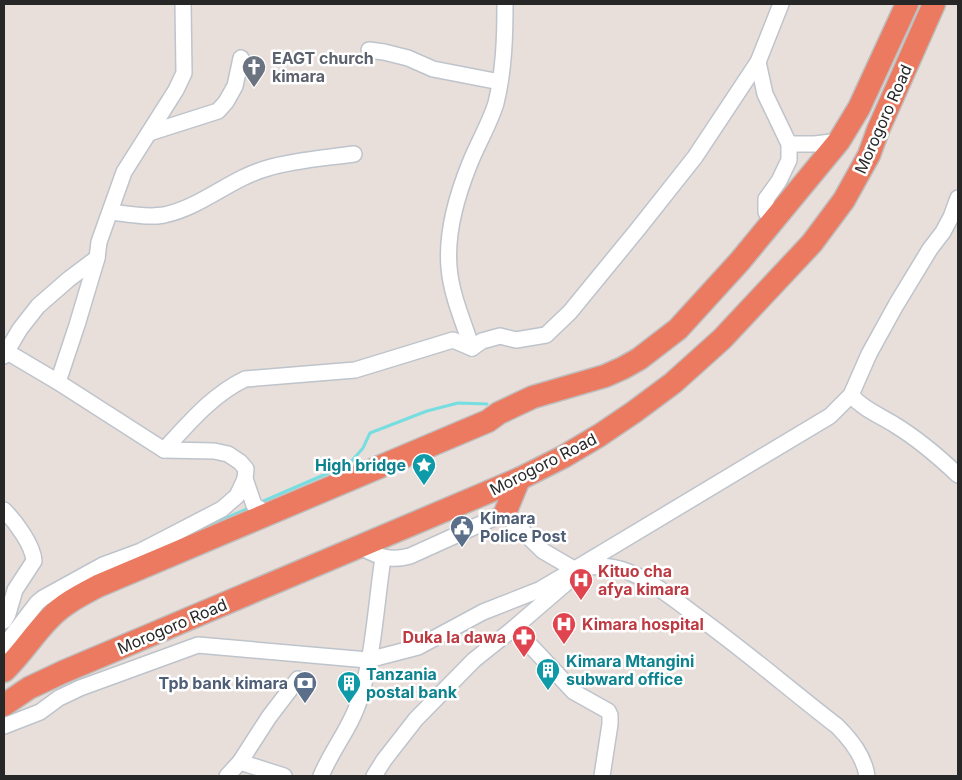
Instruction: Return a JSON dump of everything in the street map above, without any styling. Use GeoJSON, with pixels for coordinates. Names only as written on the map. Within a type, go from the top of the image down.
{"type":"FeatureCollection","features":[{"type":"Feature","properties":{"kind":"highway","name":"Morogoro Road"},"geometry":{"type":"LineString","coordinates":[[4,671],[19,656],[49,619],[75,598],[122,575],[488,421],[532,397],[605,376],[631,364],[678,329],[740,262],[839,141],[859,108],[907,4]]}},
{"type":"Feature","properties":{"kind":"highway","name":"Morogoro Road"},"geometry":{"type":"LineString","coordinates":[[4,705],[29,688],[63,672],[519,479],[564,457],[600,435],[673,383],[722,339],[812,243],[844,200],[869,155],[878,130],[934,4]]}},
{"type":"Feature","properties":{"kind":"highway"},"geometry":{"type":"LineString","coordinates":[[505,513],[519,479]]}},
{"type":"Feature","properties":{"kind":"street"},"geometry":{"type":"LineString","coordinates":[[58,382],[77,325],[99,242],[124,172],[176,90],[184,73],[183,4]]}},
{"type":"Feature","properties":{"kind":"street"},"geometry":{"type":"LineString","coordinates":[[472,348],[451,286],[449,266],[450,236],[457,202],[470,164],[495,104],[500,82],[505,36],[505,4]]}},
{"type":"Feature","properties":{"kind":"street"},"geometry":{"type":"LineString","coordinates":[[472,348],[482,341],[500,336],[516,340],[546,335],[570,312],[695,157],[758,62],[781,4]]}},
{"type":"Feature","properties":{"kind":"street"},"geometry":{"type":"LineString","coordinates":[[369,50],[408,58],[433,69],[500,82]]}},
{"type":"Feature","properties":{"kind":"street"},"geometry":{"type":"LineString","coordinates":[[149,132],[218,111],[226,102],[235,86],[241,58]]}},
{"type":"Feature","properties":{"kind":"street"},"geometry":{"type":"LineString","coordinates":[[758,62],[765,94],[789,144],[790,160],[766,199],[766,212],[772,223]]}},
{"type":"Feature","properties":{"kind":"street"},"geometry":{"type":"LineString","coordinates":[[789,144],[815,144],[839,141]]}},
{"type":"Feature","properties":{"kind":"street"},"geometry":{"type":"LineString","coordinates":[[111,212],[147,216],[162,215],[178,211],[268,168],[354,154]]}},
{"type":"Feature","properties":{"kind":"street"},"geometry":{"type":"LineString","coordinates":[[4,726],[40,712],[59,698],[80,688],[198,645],[368,660],[418,647],[483,612],[539,590],[577,571],[830,416],[850,395],[891,313],[930,249],[944,232],[958,202]]}},
{"type":"Feature","properties":{"kind":"street"},"geometry":{"type":"LineString","coordinates":[[4,646],[37,603],[43,598],[103,566],[141,551],[222,509],[237,496],[245,479],[246,469],[240,462],[228,454],[214,451],[164,450],[58,382],[5,353],[20,329],[38,306],[96,258]]}},
{"type":"Feature","properties":{"kind":"street"},"geometry":{"type":"LineString","coordinates":[[164,450],[207,404],[231,386],[245,379],[354,370],[453,340],[472,348]]}},
{"type":"Feature","properties":{"kind":"street"},"geometry":{"type":"LineString","coordinates":[[850,395],[860,405],[896,426],[940,458],[958,475]]}},
{"type":"Feature","properties":{"kind":"street"},"geometry":{"type":"LineString","coordinates":[[245,479],[254,506],[267,514]]}},
{"type":"Feature","properties":{"kind":"street"},"geometry":{"type":"LineString","coordinates":[[4,510],[26,538],[34,555],[34,561],[15,590],[4,621]]}},
{"type":"Feature","properties":{"kind":"street"},"geometry":{"type":"LineString","coordinates":[[360,547],[383,558],[394,560],[410,556],[505,513],[543,551],[577,571]]}},
{"type":"Feature","properties":{"kind":"street"},"geometry":{"type":"LineString","coordinates":[[321,776],[353,715],[360,697],[368,660],[383,558]]}},
{"type":"Feature","properties":{"kind":"street"},"geometry":{"type":"LineString","coordinates":[[374,776],[416,719],[474,660],[514,628],[577,571],[598,566],[626,571],[673,599],[734,643],[837,726],[851,740],[865,765],[867,776]]}},
{"type":"Feature","properties":{"kind":"street"},"geometry":{"type":"LineString","coordinates":[[514,628],[574,692],[608,711],[610,724],[602,776]]}},
{"type":"Feature","properties":{"kind":"street"},"geometry":{"type":"LineString","coordinates":[[227,776],[240,762],[269,717],[298,679]]}},
{"type":"Feature","properties":{"kind":"street"},"geometry":{"type":"LineString","coordinates":[[240,762],[284,776]]}},
{"type":"Feature","properties":{"kind":"waterway"},"geometry":{"type":"LineString","coordinates":[[259,503],[349,464],[363,448],[370,433],[427,411],[458,403],[487,404]]}},
{"type":"Feature","properties":{"kind":"waterway"},"geometry":{"type":"LineString","coordinates":[[190,534],[251,507]]}},
{"type":"Feature","properties":{"kind":"place","name":"EAGT church kimara"},"geometry":{"type":"Point","coordinates":[254,88]}},
{"type":"Feature","properties":{"kind":"place","name":"High bridge"},"geometry":{"type":"Point","coordinates":[424,486]}},
{"type":"Feature","properties":{"kind":"place","name":"Kimara Police Post"},"geometry":{"type":"Point","coordinates":[462,548]}},
{"type":"Feature","properties":{"kind":"place","name":"Kituo cha afya kimara"},"geometry":{"type":"Point","coordinates":[581,601]}},
{"type":"Feature","properties":{"kind":"place","name":"Kimara hospital"},"geometry":{"type":"Point","coordinates":[564,645]}},
{"type":"Feature","properties":{"kind":"place","name":"Duka la dawa"},"geometry":{"type":"Point","coordinates":[524,658]}},
{"type":"Feature","properties":{"kind":"place","name":"Kimara Mtangini subward office"},"geometry":{"type":"Point","coordinates":[548,691]}},
{"type":"Feature","properties":{"kind":"place","name":"Tpb bank kimara"},"geometry":{"type":"Point","coordinates":[305,704]}},
{"type":"Feature","properties":{"kind":"place","name":"Tanzania postal bank"},"geometry":{"type":"Point","coordinates":[349,704]}}]}
